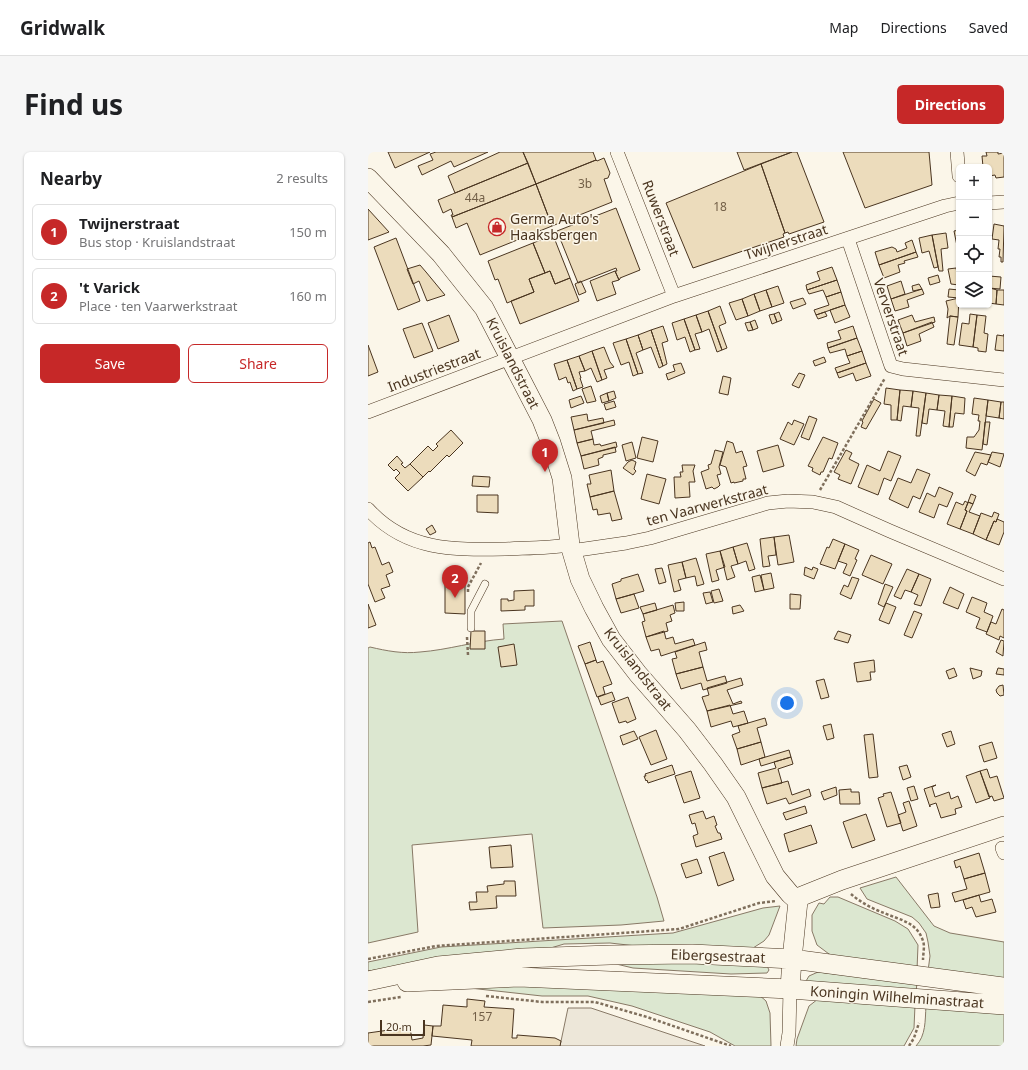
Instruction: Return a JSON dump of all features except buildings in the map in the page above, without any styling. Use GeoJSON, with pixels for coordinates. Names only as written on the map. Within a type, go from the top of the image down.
{"type":"FeatureCollection","features":[{"type":"Feature","properties":{"kind":"main road","name":"Kruislandstraat"},"geometry":{"type":"LineString","coordinates":[[368,178],[441,254],[484,308],[511,357],[542,420],[551,443],[562,478],[570,548],[580,579],[594,608],[611,639],[638,674],[687,730],[736,797],[775,876],[798,901]]}},
{"type":"Feature","properties":{"kind":"main road"},"geometry":{"type":"LineString","coordinates":[[790,989],[798,901],[802,896],[842,880],[1004,826]]}},
{"type":"Feature","properties":{"kind":"main road","name":"Eibergsestraat"},"geometry":{"type":"LineString","coordinates":[[368,983],[438,966],[523,958],[692,954],[792,959]]}},
{"type":"Feature","properties":{"kind":"main road","name":"Koningin Wilhelminastraat"},"geometry":{"type":"LineString","coordinates":[[792,959],[1004,986]]}},
{"type":"Feature","properties":{"kind":"main road","name":"Eibergsestraat"},"geometry":{"type":"LineString","coordinates":[[368,983],[519,977],[790,989]]}},
{"type":"Feature","properties":{"kind":"main road","name":"Koningin Wilhelminastraat"},"geometry":{"type":"LineString","coordinates":[[790,989],[1004,1005]]}},
{"type":"Feature","properties":{"kind":"street","name":"Ruwerstraat"},"geometry":{"type":"LineString","coordinates":[[617,152],[674,296]]}},
{"type":"Feature","properties":{"kind":"street"},"geometry":{"type":"LineString","coordinates":[[957,152],[958,164]]}},
{"type":"Feature","properties":{"kind":"street"},"geometry":{"type":"LineString","coordinates":[[992,202],[1004,202]]}},
{"type":"Feature","properties":{"kind":"street","name":"Twijnerstraat"},"geometry":{"type":"LineString","coordinates":[[511,357],[674,296],[956,204]]}},
{"type":"Feature","properties":{"kind":"street","name":"Ververstraat"},"geometry":{"type":"LineString","coordinates":[[848,239],[891,366],[903,369],[1004,380]]}},
{"type":"Feature","properties":{"kind":"street","name":"Industriestraat"},"geometry":{"type":"LineString","coordinates":[[368,412],[511,357]]}},
{"type":"Feature","properties":{"kind":"street","name":"ten Vaarwerkstraat"},"geometry":{"type":"LineString","coordinates":[[368,509],[378,520],[400,535],[426,545],[447,548],[482,549],[551,547],[570,548],[626,543],[650,538],[768,503],[788,501],[813,502],[836,507],[1004,579]]}},
{"type":"Feature","properties":{"kind":"street"},"geometry":{"type":"LineString","coordinates":[[786,1046],[789,1033],[790,989]]}},
{"type":"Feature","properties":{"kind":"lane"},"geometry":{"type":"LineString","coordinates":[[471,628],[471,611],[485,584]]}},
{"type":"Feature","properties":{"kind":"path"},"geometry":{"type":"LineString","coordinates":[[813,502],[891,366]]}},
{"type":"Feature","properties":{"kind":"path"},"geometry":{"type":"LineString","coordinates":[[468,655],[467,630],[471,628]]}},
{"type":"Feature","properties":{"kind":"path"},"geometry":{"type":"LineString","coordinates":[[842,880],[855,898],[884,913],[901,919],[916,928],[924,942],[923,960]]}},
{"type":"Feature","properties":{"kind":"path"},"geometry":{"type":"LineString","coordinates":[[368,959],[436,946],[679,929],[759,903],[798,901]]}},
{"type":"Feature","properties":{"kind":"path"},"geometry":{"type":"LineString","coordinates":[[481,996],[542,1002],[595,1002],[647,1017],[731,1046]]}},
{"type":"Feature","properties":{"kind":"path"},"geometry":{"type":"LineString","coordinates":[[368,1002],[406,997]]}},
{"type":"Feature","properties":{"kind":"path"},"geometry":{"type":"LineString","coordinates":[[909,1046],[914,1038],[919,1024]]}},
{"type":"Feature","properties":{"kind":"green space"},"geometry":{"type":"Polygon","coordinates":[[[562,621],[664,921],[621,925],[543,928],[532,834],[412,845],[418,932],[368,943],[368,648],[370,647],[389,651],[414,653],[430,651],[504,639],[503,624],[562,621]]]}},
{"type":"Feature","properties":{"kind":"green space"},"geometry":{"type":"Polygon","coordinates":[[[896,877],[934,926],[950,933],[1004,942],[1004,980],[928,971],[930,956],[928,942],[926,933],[919,923],[912,917],[867,899],[860,888],[896,877]]]}},
{"type":"Feature","properties":{"kind":"green space"},"geometry":{"type":"Polygon","coordinates":[[[830,897],[838,897],[895,921],[908,929],[918,945],[917,970],[837,958],[817,945],[812,931],[812,915],[819,903],[824,904],[830,897]]]}},
{"type":"Feature","properties":{"kind":"green space"},"geometry":{"type":"Polygon","coordinates":[[[780,906],[769,935],[764,941],[753,948],[654,948],[610,943],[564,944],[534,953],[474,957],[368,971],[368,962],[441,947],[673,933],[763,908],[780,906]]]}},
{"type":"Feature","properties":{"kind":"green space"},"geometry":{"type":"Polygon","coordinates":[[[612,963],[680,963],[767,966],[769,970],[767,973],[731,974],[633,968],[612,963]]]}},
{"type":"Feature","properties":{"kind":"green space"},"geometry":{"type":"Polygon","coordinates":[[[818,972],[917,983],[916,992],[810,985],[806,981],[809,976],[818,972]]]}},
{"type":"Feature","properties":{"kind":"green space"},"geometry":{"type":"Polygon","coordinates":[[[493,983],[758,994],[766,1001],[770,1013],[771,1046],[735,1046],[710,1032],[632,1006],[588,996],[542,996],[451,986],[493,983]]]}},
{"type":"Feature","properties":{"kind":"green space"},"geometry":{"type":"Polygon","coordinates":[[[818,999],[915,1005],[914,1028],[904,1046],[796,1046],[797,1039],[809,1006],[818,999]]]}},
{"type":"Feature","properties":{"kind":"green space"},"geometry":{"type":"Polygon","coordinates":[[[926,1006],[1004,1011],[1004,1046],[916,1046],[922,1037],[926,1006]]]}},
{"type":"Feature","properties":{"kind":"shaded area"},"geometry":{"type":"Polygon","coordinates":[[[568,1008],[591,1008],[705,1046],[560,1046],[568,1008]]]}},
{"type":"Feature","properties":{"kind":"place","name":"Germa Auto's Haaksbergen"},"geometry":{"type":"Point","coordinates":[497,227]}},
{"type":"Feature","properties":{"kind":"place","name":"Twijnerstraat"},"geometry":{"type":"Point","coordinates":[545,472]}},
{"type":"Feature","properties":{"kind":"place","name":"'t Varick"},"geometry":{"type":"Point","coordinates":[455,598]}}]}
